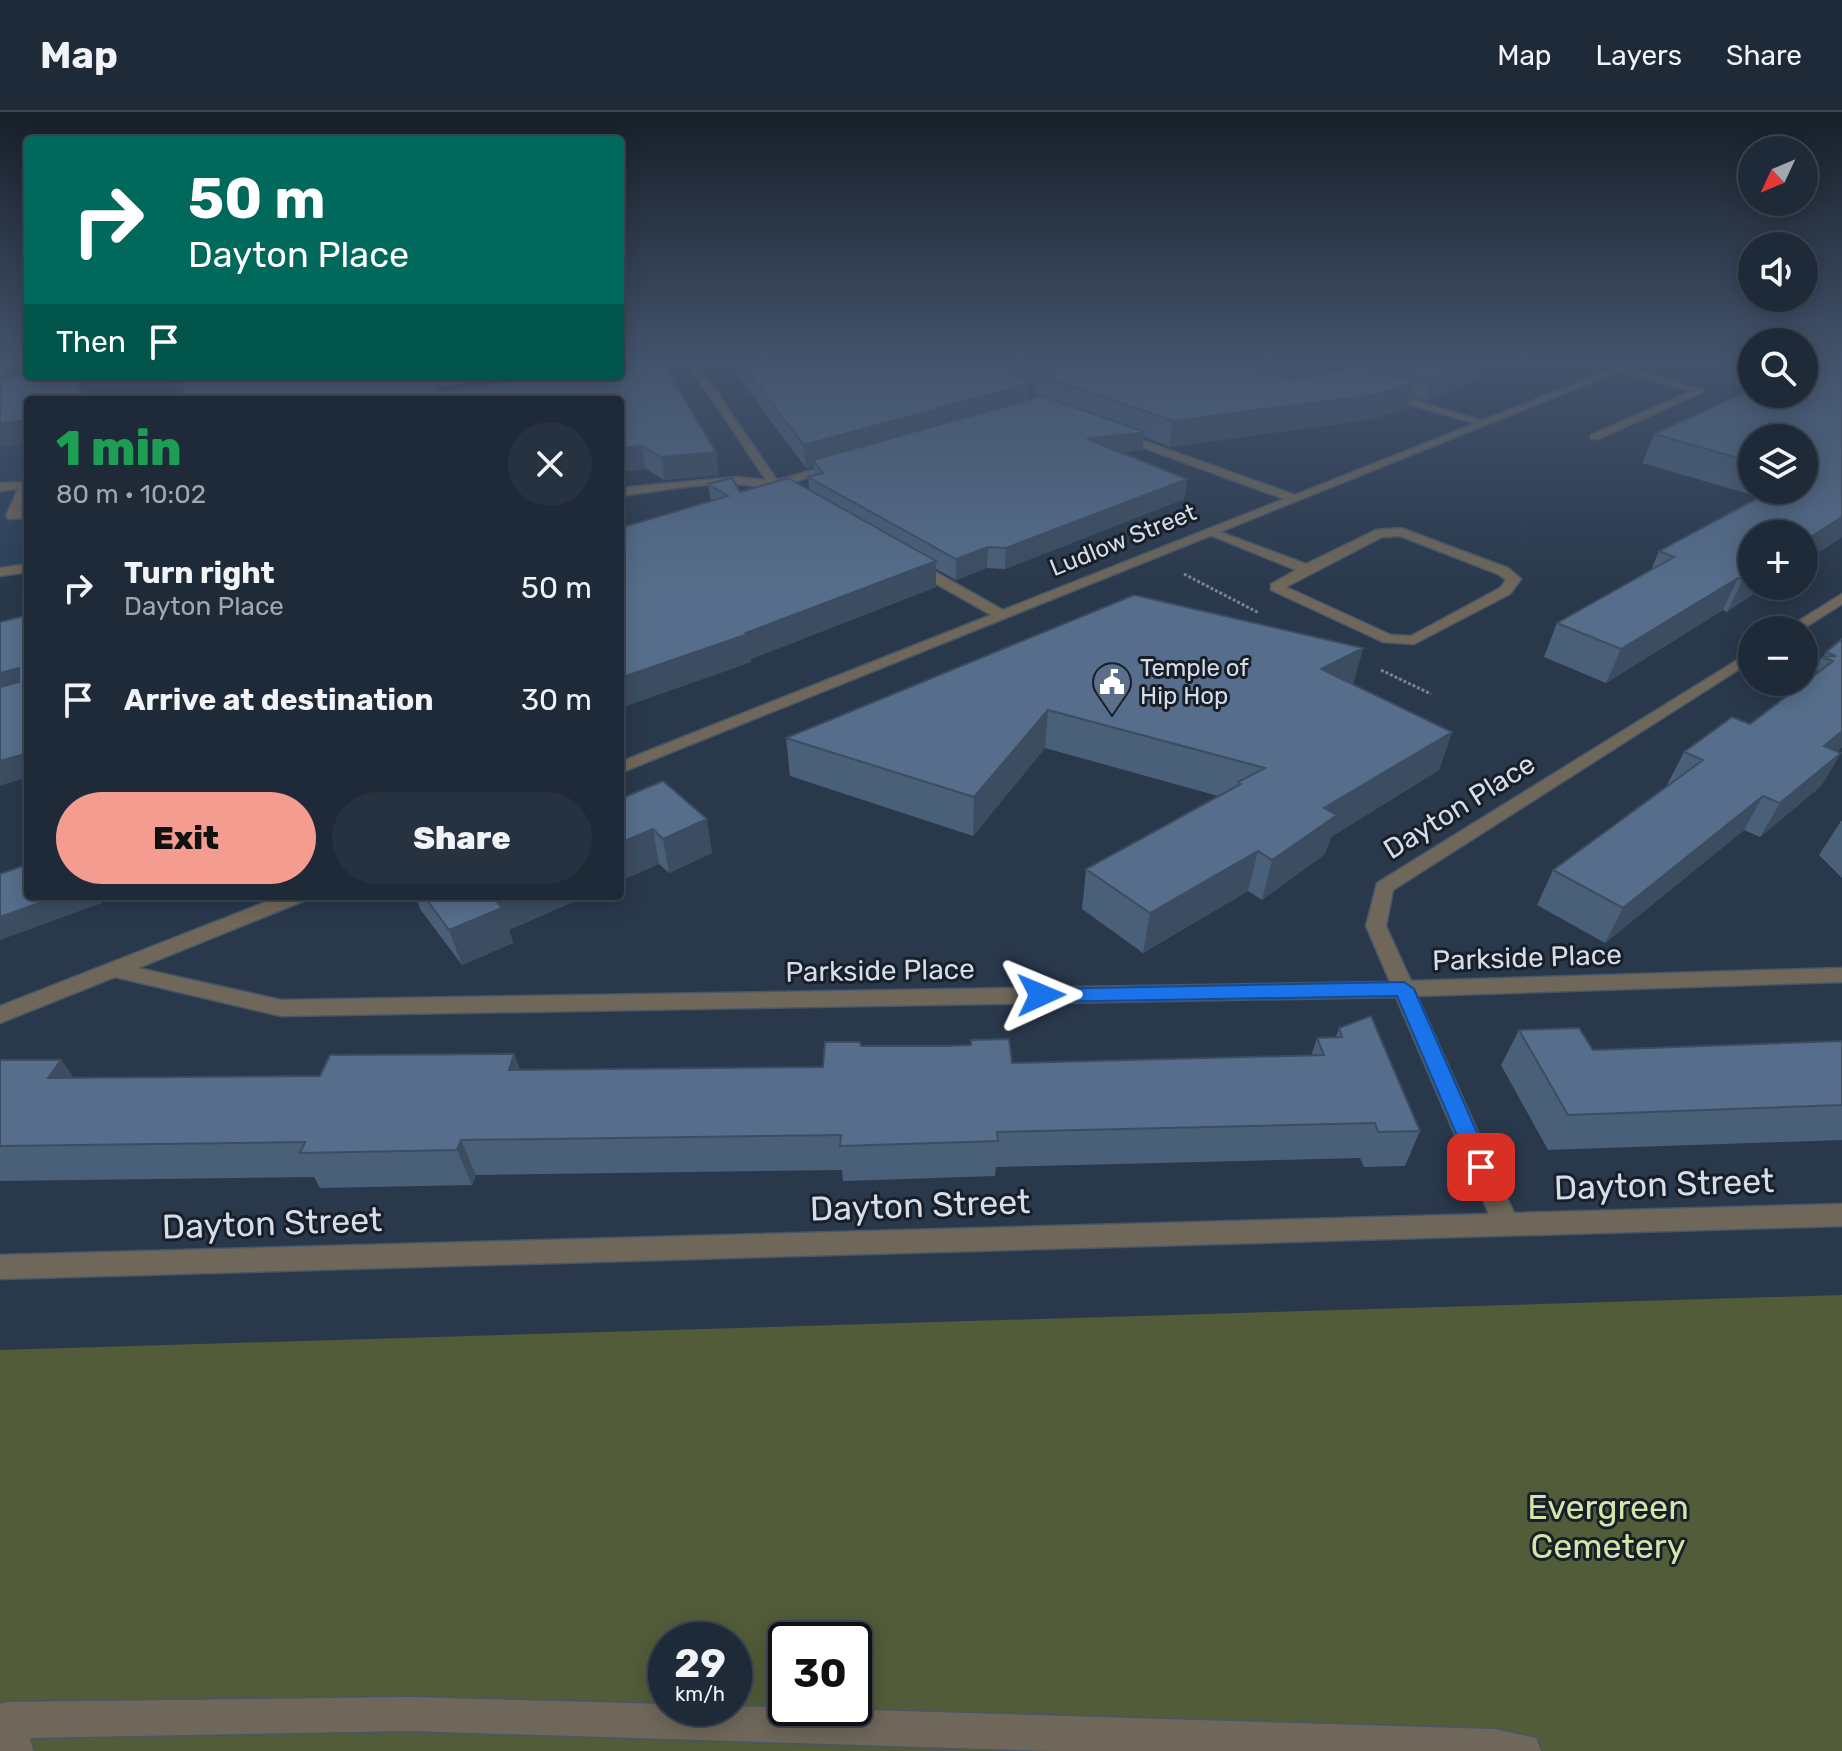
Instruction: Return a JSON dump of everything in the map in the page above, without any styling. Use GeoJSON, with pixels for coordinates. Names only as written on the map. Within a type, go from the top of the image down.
{"type":"FeatureCollection","features":[{"type":"Feature","properties":{"kind":"street"},"geometry":{"type":"LineString","coordinates":[[741,435],[775,485]]}},
{"type":"Feature","properties":{"kind":"street"},"geometry":{"type":"LineString","coordinates":[[1119,435],[1295,499]]}},
{"type":"Feature","properties":{"kind":"street","name":"Ludlow Street"},"geometry":{"type":"LineString","coordinates":[[624,766],[1454,435]]}},
{"type":"Feature","properties":{"kind":"street"},"geometry":{"type":"LineString","coordinates":[[746,493],[857,461]]}},
{"type":"Feature","properties":{"kind":"street"},"geometry":{"type":"LineString","coordinates":[[624,492],[736,480],[775,485],[802,501]]}},
{"type":"Feature","properties":{"kind":"street"},"geometry":{"type":"LineString","coordinates":[[0,487],[24,485]]}},
{"type":"Feature","properties":{"kind":"street"},"geometry":{"type":"LineString","coordinates":[[24,489],[12,516],[24,514]]}},
{"type":"Feature","properties":{"kind":"street"},"geometry":{"type":"LineString","coordinates":[[1211,533],[1307,569],[1380,533],[1401,532],[1503,571],[1514,579],[1505,591],[1435,631],[1414,640],[1388,639],[1276,587],[1307,569]]}},
{"type":"Feature","properties":{"kind":"street"},"geometry":{"type":"LineString","coordinates":[[895,554],[1003,616]]}},
{"type":"Feature","properties":{"kind":"street"},"geometry":{"type":"LineString","coordinates":[[0,572],[24,569]]}},
{"type":"Feature","properties":{"kind":"street"},"geometry":{"type":"LineString","coordinates":[[1813,616],[1842,598]]}},
{"type":"Feature","properties":{"kind":"street","name":"Dayton Place"},"geometry":{"type":"LineString","coordinates":[[1506,1225],[1376,926],[1384,887],[1738,664]]}},
{"type":"Feature","properties":{"kind":"street"},"geometry":{"type":"LineString","coordinates":[[0,1015],[289,900]]}},
{"type":"Feature","properties":{"kind":"street","name":"Parkside Place"},"geometry":{"type":"LineString","coordinates":[[115,970],[281,1008],[1404,989],[1842,975]]}},
{"type":"Feature","properties":{"kind":"street","name":"Dayton Street"},"geometry":{"type":"LineString","coordinates":[[0,1267],[1842,1215]]}},
{"type":"Feature","properties":{"kind":"street"},"geometry":{"type":"LineString","coordinates":[[8,1730],[409,1714],[1478,1747],[1523,1751]]}},
{"type":"Feature","properties":{"kind":"shaded area"},"geometry":{"type":"Polygon","coordinates":[[[0,435],[24,435],[24,568],[0,571],[0,435]]]}},
{"type":"Feature","properties":{"kind":"green space","name":"Evergreen Cemetery"},"geometry":{"type":"Polygon","coordinates":[[[1842,1295],[1842,1751],[0,1751],[0,1350],[1842,1295]]]}},
{"type":"Feature","properties":{"kind":"building"},"geometry":{"type":"Polygon","coordinates":[[[624,435],[706,435],[716,452],[661,457],[642,446],[624,448],[624,435]]]}},
{"type":"Feature","properties":{"kind":"building"},"geometry":{"type":"Polygon","coordinates":[[[797,435],[839,435],[804,445],[797,435]]]}},
{"type":"Feature","properties":{"kind":"building"},"geometry":{"type":"Polygon","coordinates":[[[901,435],[1116,435],[1087,439],[1187,479],[1006,548],[988,547],[956,559],[808,477],[823,473],[813,460],[901,435]]]}},
{"type":"Feature","properties":{"kind":"building"},"geometry":{"type":"Polygon","coordinates":[[[1659,435],[1738,435],[1738,458],[1659,435]]]}},
{"type":"Feature","properties":{"kind":"building"},"geometry":{"type":"Polygon","coordinates":[[[1818,435],[1842,435],[1842,517],[1818,532],[1818,520],[1738,520],[1738,578],[1621,649],[1557,623],[1674,557],[1659,551],[1747,504],[1818,504],[1818,435]]]}},
{"type":"Feature","properties":{"kind":"building"},"geometry":{"type":"Polygon","coordinates":[[[732,478],[740,492],[788,478],[936,561],[748,634],[624,677],[624,527],[728,496],[708,484],[732,478]]]}},
{"type":"Feature","properties":{"kind":"building"},"geometry":{"type":"Polygon","coordinates":[[[1134,595],[1363,648],[1321,669],[1452,732],[1324,808],[1337,815],[1272,860],[1258,851],[1150,913],[1086,869],[1265,768],[1048,710],[974,797],[786,738],[1134,595]]]}},
{"type":"Feature","properties":{"kind":"building"},"geometry":{"type":"Polygon","coordinates":[[[24,616],[24,754],[0,761],[0,687],[19,682],[19,668],[0,673],[0,622],[24,616]]]}},
{"type":"Feature","properties":{"kind":"building"},"geometry":{"type":"Polygon","coordinates":[[[1842,639],[1842,731],[1824,746],[1841,753],[1780,803],[1763,796],[1623,908],[1553,870],[1703,760],[1684,752],[1732,717],[1750,724],[1787,696],[1818,696],[1818,672],[1833,661],[1822,657],[1836,656],[1826,652],[1842,639]]]}},
{"type":"Feature","properties":{"kind":"building"},"geometry":{"type":"Polygon","coordinates":[[[663,781],[707,819],[663,839],[653,829],[624,841],[624,797],[663,781]]]}},
{"type":"Feature","properties":{"kind":"building"},"geometry":{"type":"Polygon","coordinates":[[[24,865],[24,900],[47,900],[0,917],[0,874],[24,865]]]}},
{"type":"Feature","properties":{"kind":"building"},"geometry":{"type":"Polygon","coordinates":[[[427,900],[495,900],[502,908],[449,930],[427,900]]]}},
{"type":"Feature","properties":{"kind":"building"},"geometry":{"type":"Polygon","coordinates":[[[1371,1016],[1420,1131],[1378,1132],[1375,1123],[997,1132],[998,1141],[840,1146],[841,1135],[461,1140],[457,1150],[300,1153],[305,1142],[0,1146],[0,1060],[61,1060],[48,1078],[320,1076],[330,1055],[514,1054],[509,1070],[823,1067],[825,1042],[860,1042],[861,1046],[947,1046],[971,1045],[971,1040],[1009,1039],[1012,1063],[1324,1055],[1317,1038],[1342,1037],[1339,1028],[1371,1016]]]}},
{"type":"Feature","properties":{"kind":"building"},"geometry":{"type":"Polygon","coordinates":[[[1579,1028],[1593,1050],[1842,1041],[1842,1105],[1568,1115],[1519,1030],[1579,1028]]]}},
{"type":"Feature","properties":{"kind":"place","name":"Temple of Hip Hop"},"geometry":{"type":"Point","coordinates":[1112,716]}},
{"type":"Feature","properties":{"kind":"route"},"geometry":{"type":"LineString","coordinates":[[1041,995],[1404,989],[1481,1167]]}}]}
